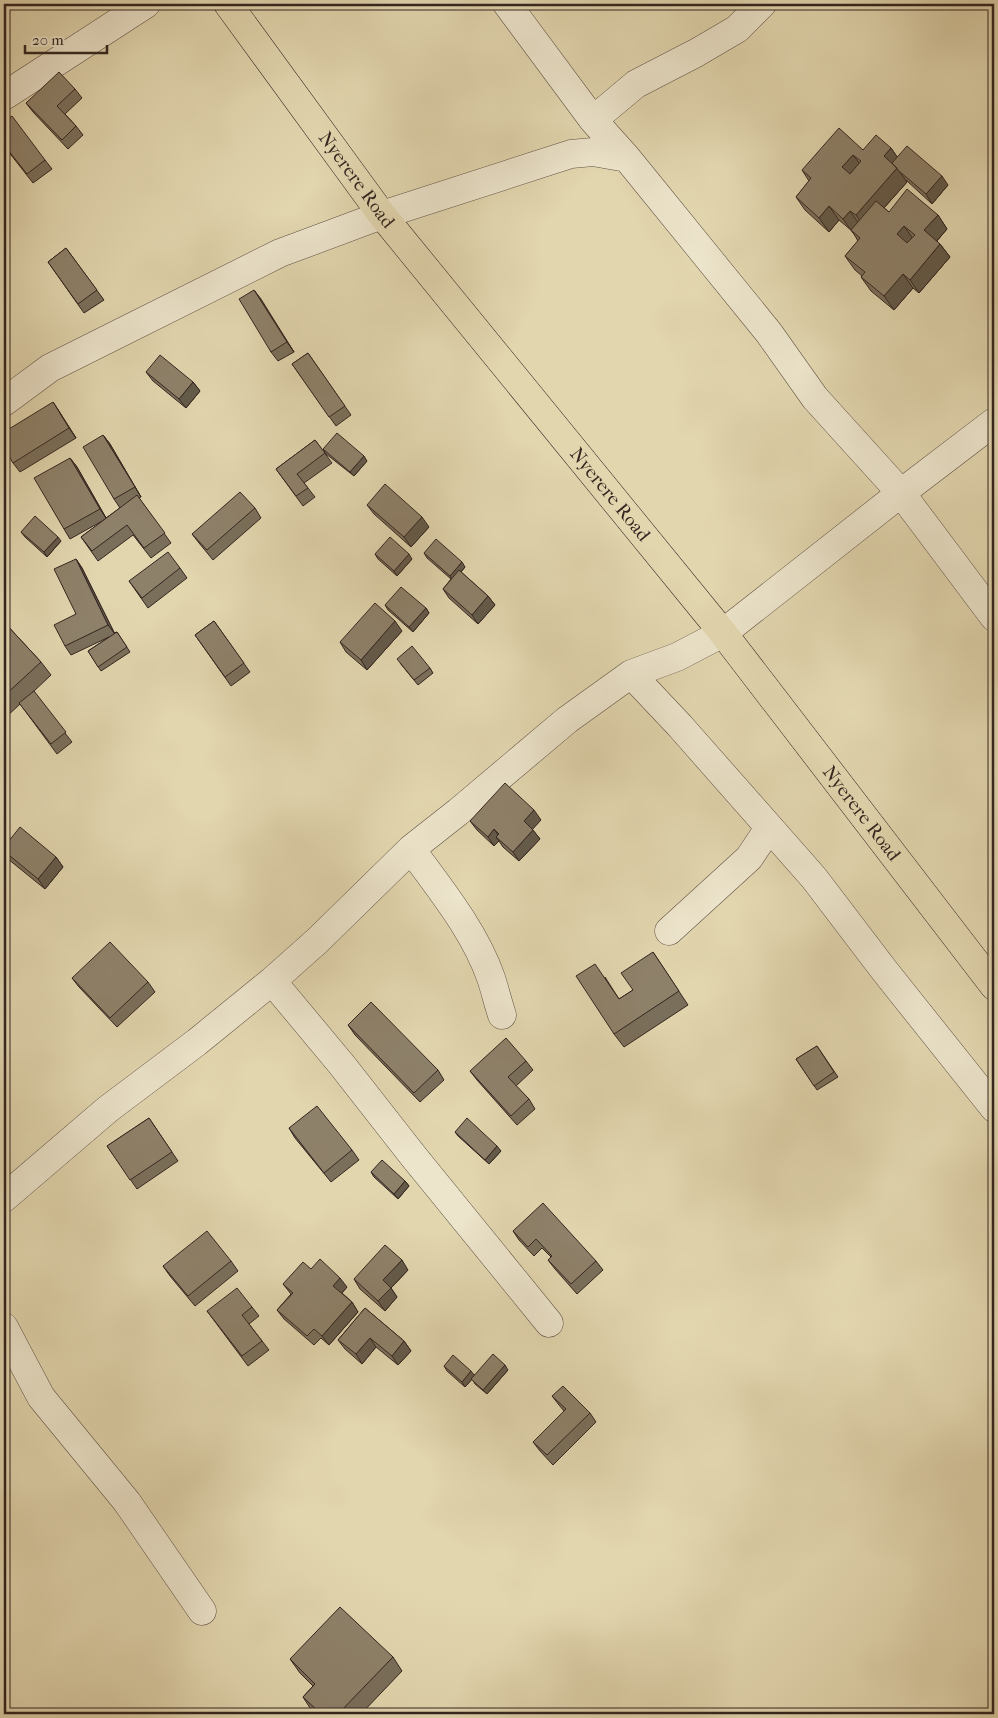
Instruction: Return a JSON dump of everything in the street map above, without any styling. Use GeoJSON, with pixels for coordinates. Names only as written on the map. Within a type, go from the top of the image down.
{"type":"FeatureCollection","features":[{"type":"Feature","properties":{"kind":"highway","name":"Nyerere Road"},"geometry":{"type":"LineString","coordinates":[[228,4],[382,215],[723,633],[994,986]]}},
{"type":"Feature","properties":{"kind":"street"},"geometry":{"type":"LineString","coordinates":[[507,4],[593,120],[627,158],[769,333],[815,398],[901,493],[994,618]]}},
{"type":"Feature","properties":{"kind":"street"},"geometry":{"type":"LineString","coordinates":[[593,120],[636,84],[737,30],[762,4]]}},
{"type":"Feature","properties":{"kind":"street"},"geometry":{"type":"LineString","coordinates":[[4,96],[139,6]]}},
{"type":"Feature","properties":{"kind":"street"},"geometry":{"type":"LineString","coordinates":[[4,402],[50,368],[280,252],[382,215],[572,154],[593,152],[627,158]]}},
{"type":"Feature","properties":{"kind":"street"},"geometry":{"type":"LineString","coordinates":[[4,1198],[101,1115],[272,981],[317,941],[411,849],[567,720],[631,674],[677,657],[723,633],[994,422]]}},
{"type":"Feature","properties":{"kind":"street"},"geometry":{"type":"LineString","coordinates":[[631,674],[680,726],[814,878],[884,970],[994,1108]]}},
{"type":"Feature","properties":{"kind":"street"},"geometry":{"type":"LineString","coordinates":[[669,931],[749,858],[770,828]]}},
{"type":"Feature","properties":{"kind":"street"},"geometry":{"type":"LineString","coordinates":[[411,849],[450,903],[474,942],[491,977],[502,1015]]}},
{"type":"Feature","properties":{"kind":"street"},"geometry":{"type":"LineString","coordinates":[[272,981],[342,1065],[549,1323]]}},
{"type":"Feature","properties":{"kind":"street"},"geometry":{"type":"LineString","coordinates":[[4,1327],[41,1397],[127,1502],[202,1611]]}},
{"type":"Feature","properties":{"kind":"building"},"geometry":{"type":"Polygon","coordinates":[[[59,72],[75,89],[57,106],[76,126],[62,140],[26,103],[59,72]]]}},
{"type":"Feature","properties":{"kind":"building"},"geometry":{"type":"Polygon","coordinates":[[[12,116],[45,160],[27,174],[4,145],[4,122],[12,116]]]}},
{"type":"Feature","properties":{"kind":"building"},"geometry":{"type":"Polygon","coordinates":[[[839,128],[863,150],[876,135],[891,148],[884,156],[897,168],[856,215],[850,211],[843,219],[829,206],[819,218],[796,197],[811,178],[802,170],[839,128]],[[853,155],[842,167],[850,174],[861,161],[853,155]]]}},
{"type":"Feature","properties":{"kind":"building"},"geometry":{"type":"Polygon","coordinates":[[[907,146],[942,176],[926,194],[892,163],[907,146]]]}},
{"type":"Feature","properties":{"kind":"building"},"geometry":{"type":"Polygon","coordinates":[[[907,189],[938,215],[924,230],[940,244],[910,280],[903,274],[884,296],[861,277],[865,272],[845,256],[860,238],[851,230],[876,201],[889,212],[907,189]],[[904,226],[897,234],[907,243],[915,235],[904,226]]]}},
{"type":"Feature","properties":{"kind":"building"},"geometry":{"type":"Polygon","coordinates":[[[66,248],[97,290],[78,304],[48,262],[66,248]]]}},
{"type":"Feature","properties":{"kind":"building"},"geometry":{"type":"Polygon","coordinates":[[[254,290],[287,342],[271,352],[239,299],[254,290]]]}},
{"type":"Feature","properties":{"kind":"building"},"geometry":{"type":"Polygon","coordinates":[[[308,353],[345,406],[329,417],[292,364],[308,353]]]}},
{"type":"Feature","properties":{"kind":"building"},"geometry":{"type":"Polygon","coordinates":[[[160,355],[193,382],[179,399],[146,372],[160,355]]]}},
{"type":"Feature","properties":{"kind":"building"},"geometry":{"type":"Polygon","coordinates":[[[53,402],[69,428],[13,463],[4,448],[4,432],[53,402]]]}},
{"type":"Feature","properties":{"kind":"building"},"geometry":{"type":"Polygon","coordinates":[[[337,433],[364,456],[350,472],[323,449],[337,433]]]}},
{"type":"Feature","properties":{"kind":"building"},"geometry":{"type":"Polygon","coordinates":[[[103,435],[135,487],[114,499],[83,447],[103,435]]]}},
{"type":"Feature","properties":{"kind":"building"},"geometry":{"type":"Polygon","coordinates":[[[315,440],[325,453],[297,474],[308,488],[296,496],[276,469],[315,440]]]}},
{"type":"Feature","properties":{"kind":"building"},"geometry":{"type":"Polygon","coordinates":[[[70,458],[100,509],[64,529],[34,478],[70,458]]]}},
{"type":"Feature","properties":{"kind":"building"},"geometry":{"type":"Polygon","coordinates":[[[385,484],[422,517],[404,537],[367,505],[385,484]]]}},
{"type":"Feature","properties":{"kind":"building"},"geometry":{"type":"Polygon","coordinates":[[[240,492],[255,508],[207,550],[192,534],[240,492]]]}},
{"type":"Feature","properties":{"kind":"building"},"geometry":{"type":"Polygon","coordinates":[[[137,495],[165,533],[144,548],[127,525],[92,551],[81,537],[137,495]]]}},
{"type":"Feature","properties":{"kind":"building"},"geometry":{"type":"Polygon","coordinates":[[[35,516],[58,537],[44,552],[21,532],[35,516]]]}},
{"type":"Feature","properties":{"kind":"building"},"geometry":{"type":"Polygon","coordinates":[[[390,537],[409,554],[394,571],[375,554],[390,537]]]}},
{"type":"Feature","properties":{"kind":"building"},"geometry":{"type":"Polygon","coordinates":[[[436,539],[462,562],[450,576],[424,553],[436,539]]]}},
{"type":"Feature","properties":{"kind":"building"},"geometry":{"type":"Polygon","coordinates":[[[168,552],[180,568],[142,598],[129,581],[168,552]]]}},
{"type":"Feature","properties":{"kind":"building"},"geometry":{"type":"Polygon","coordinates":[[[76,559],[108,625],[65,646],[54,625],[76,614],[54,569],[76,559]]]}},
{"type":"Feature","properties":{"kind":"building"},"geometry":{"type":"Polygon","coordinates":[[[459,570],[488,596],[472,615],[443,589],[459,570]]]}},
{"type":"Feature","properties":{"kind":"building"},"geometry":{"type":"Polygon","coordinates":[[[401,587],[426,608],[409,627],[385,605],[401,587]]]}},
{"type":"Feature","properties":{"kind":"building"},"geometry":{"type":"Polygon","coordinates":[[[375,603],[395,621],[361,660],[340,642],[375,603]]]}},
{"type":"Feature","properties":{"kind":"building"},"geometry":{"type":"Polygon","coordinates":[[[214,621],[244,663],[225,677],[195,635],[214,621]]]}},
{"type":"Feature","properties":{"kind":"building"},"geometry":{"type":"Polygon","coordinates":[[[4,622],[41,662],[4,696],[4,622]]]}},
{"type":"Feature","properties":{"kind":"building"},"geometry":{"type":"Polygon","coordinates":[[[117,632],[127,647],[98,667],[88,651],[117,632]]]}},
{"type":"Feature","properties":{"kind":"building"},"geometry":{"type":"Polygon","coordinates":[[[412,646],[430,668],[414,680],[397,659],[412,646]]]}},
{"type":"Feature","properties":{"kind":"building"},"geometry":{"type":"Polygon","coordinates":[[[34,691],[66,732],[51,744],[19,703],[34,691]]]}},
{"type":"Feature","properties":{"kind":"building"},"geometry":{"type":"Polygon","coordinates":[[[505,783],[534,810],[524,821],[533,830],[513,852],[496,837],[499,834],[494,829],[488,837],[470,821],[505,783]]]}},
{"type":"Feature","properties":{"kind":"building"},"geometry":{"type":"Polygon","coordinates":[[[20,827],[56,857],[38,879],[4,851],[4,847],[20,827]]]}},
{"type":"Feature","properties":{"kind":"building"},"geometry":{"type":"Polygon","coordinates":[[[110,942],[148,982],[110,1018],[72,978],[110,942]]]}},
{"type":"Feature","properties":{"kind":"building"},"geometry":{"type":"Polygon","coordinates":[[[653,952],[679,991],[614,1034],[576,976],[595,964],[619,999],[633,990],[621,973],[653,952]]]}},
{"type":"Feature","properties":{"kind":"building"},"geometry":{"type":"Polygon","coordinates":[[[371,1002],[438,1070],[414,1093],[348,1025],[371,1002]]]}},
{"type":"Feature","properties":{"kind":"building"},"geometry":{"type":"Polygon","coordinates":[[[506,1038],[526,1061],[508,1077],[529,1099],[511,1116],[470,1071],[506,1038]]]}},
{"type":"Feature","properties":{"kind":"building"},"geometry":{"type":"Polygon","coordinates":[[[817,1046],[834,1072],[814,1086],[796,1059],[817,1046]]]}},
{"type":"Feature","properties":{"kind":"building"},"geometry":{"type":"Polygon","coordinates":[[[317,1106],[352,1150],[324,1173],[289,1128],[317,1106]]]}},
{"type":"Feature","properties":{"kind":"building"},"geometry":{"type":"Polygon","coordinates":[[[149,1118],[172,1152],[130,1180],[107,1146],[149,1118]]]}},
{"type":"Feature","properties":{"kind":"building"},"geometry":{"type":"Polygon","coordinates":[[[467,1118],[497,1146],[485,1160],[455,1132],[467,1118]]]}},
{"type":"Feature","properties":{"kind":"building"},"geometry":{"type":"Polygon","coordinates":[[[382,1160],[405,1181],[394,1194],[371,1172],[382,1160]]]}},
{"type":"Feature","properties":{"kind":"building"},"geometry":{"type":"Polygon","coordinates":[[[543,1203],[596,1261],[571,1284],[548,1260],[552,1256],[536,1239],[528,1247],[513,1231],[543,1203]]]}},
{"type":"Feature","properties":{"kind":"building"},"geometry":{"type":"Polygon","coordinates":[[[207,1231],[231,1261],[188,1296],[163,1266],[207,1231]]]}},
{"type":"Feature","properties":{"kind":"building"},"geometry":{"type":"Polygon","coordinates":[[[385,1245],[402,1260],[383,1280],[391,1288],[378,1301],[354,1279],[385,1245]]]}},
{"type":"Feature","properties":{"kind":"building"},"geometry":{"type":"Polygon","coordinates":[[[320,1259],[340,1278],[333,1286],[352,1302],[322,1336],[314,1329],[307,1336],[277,1310],[293,1293],[283,1284],[303,1262],[311,1269],[320,1259]]]}},
{"type":"Feature","properties":{"kind":"building"},"geometry":{"type":"Polygon","coordinates":[[[237,1288],[252,1307],[242,1315],[262,1341],[242,1356],[207,1311],[237,1288]]]}},
{"type":"Feature","properties":{"kind":"building"},"geometry":{"type":"Polygon","coordinates":[[[365,1308],[404,1341],[392,1356],[370,1338],[356,1354],[338,1340],[365,1308]]]}},
{"type":"Feature","properties":{"kind":"building"},"geometry":{"type":"Polygon","coordinates":[[[493,1354],[505,1365],[483,1390],[471,1379],[493,1354]]]}},
{"type":"Feature","properties":{"kind":"building"},"geometry":{"type":"Polygon","coordinates":[[[453,1355],[471,1371],[462,1382],[444,1366],[453,1355]]]}},
{"type":"Feature","properties":{"kind":"building"},"geometry":{"type":"Polygon","coordinates":[[[563,1386],[590,1413],[547,1455],[533,1442],[566,1409],[552,1396],[563,1386]]]}},
{"type":"Feature","properties":{"kind":"building"},"geometry":{"type":"Polygon","coordinates":[[[340,1607],[393,1657],[338,1714],[321,1714],[303,1697],[315,1684],[290,1659],[340,1607]]]}}]}
